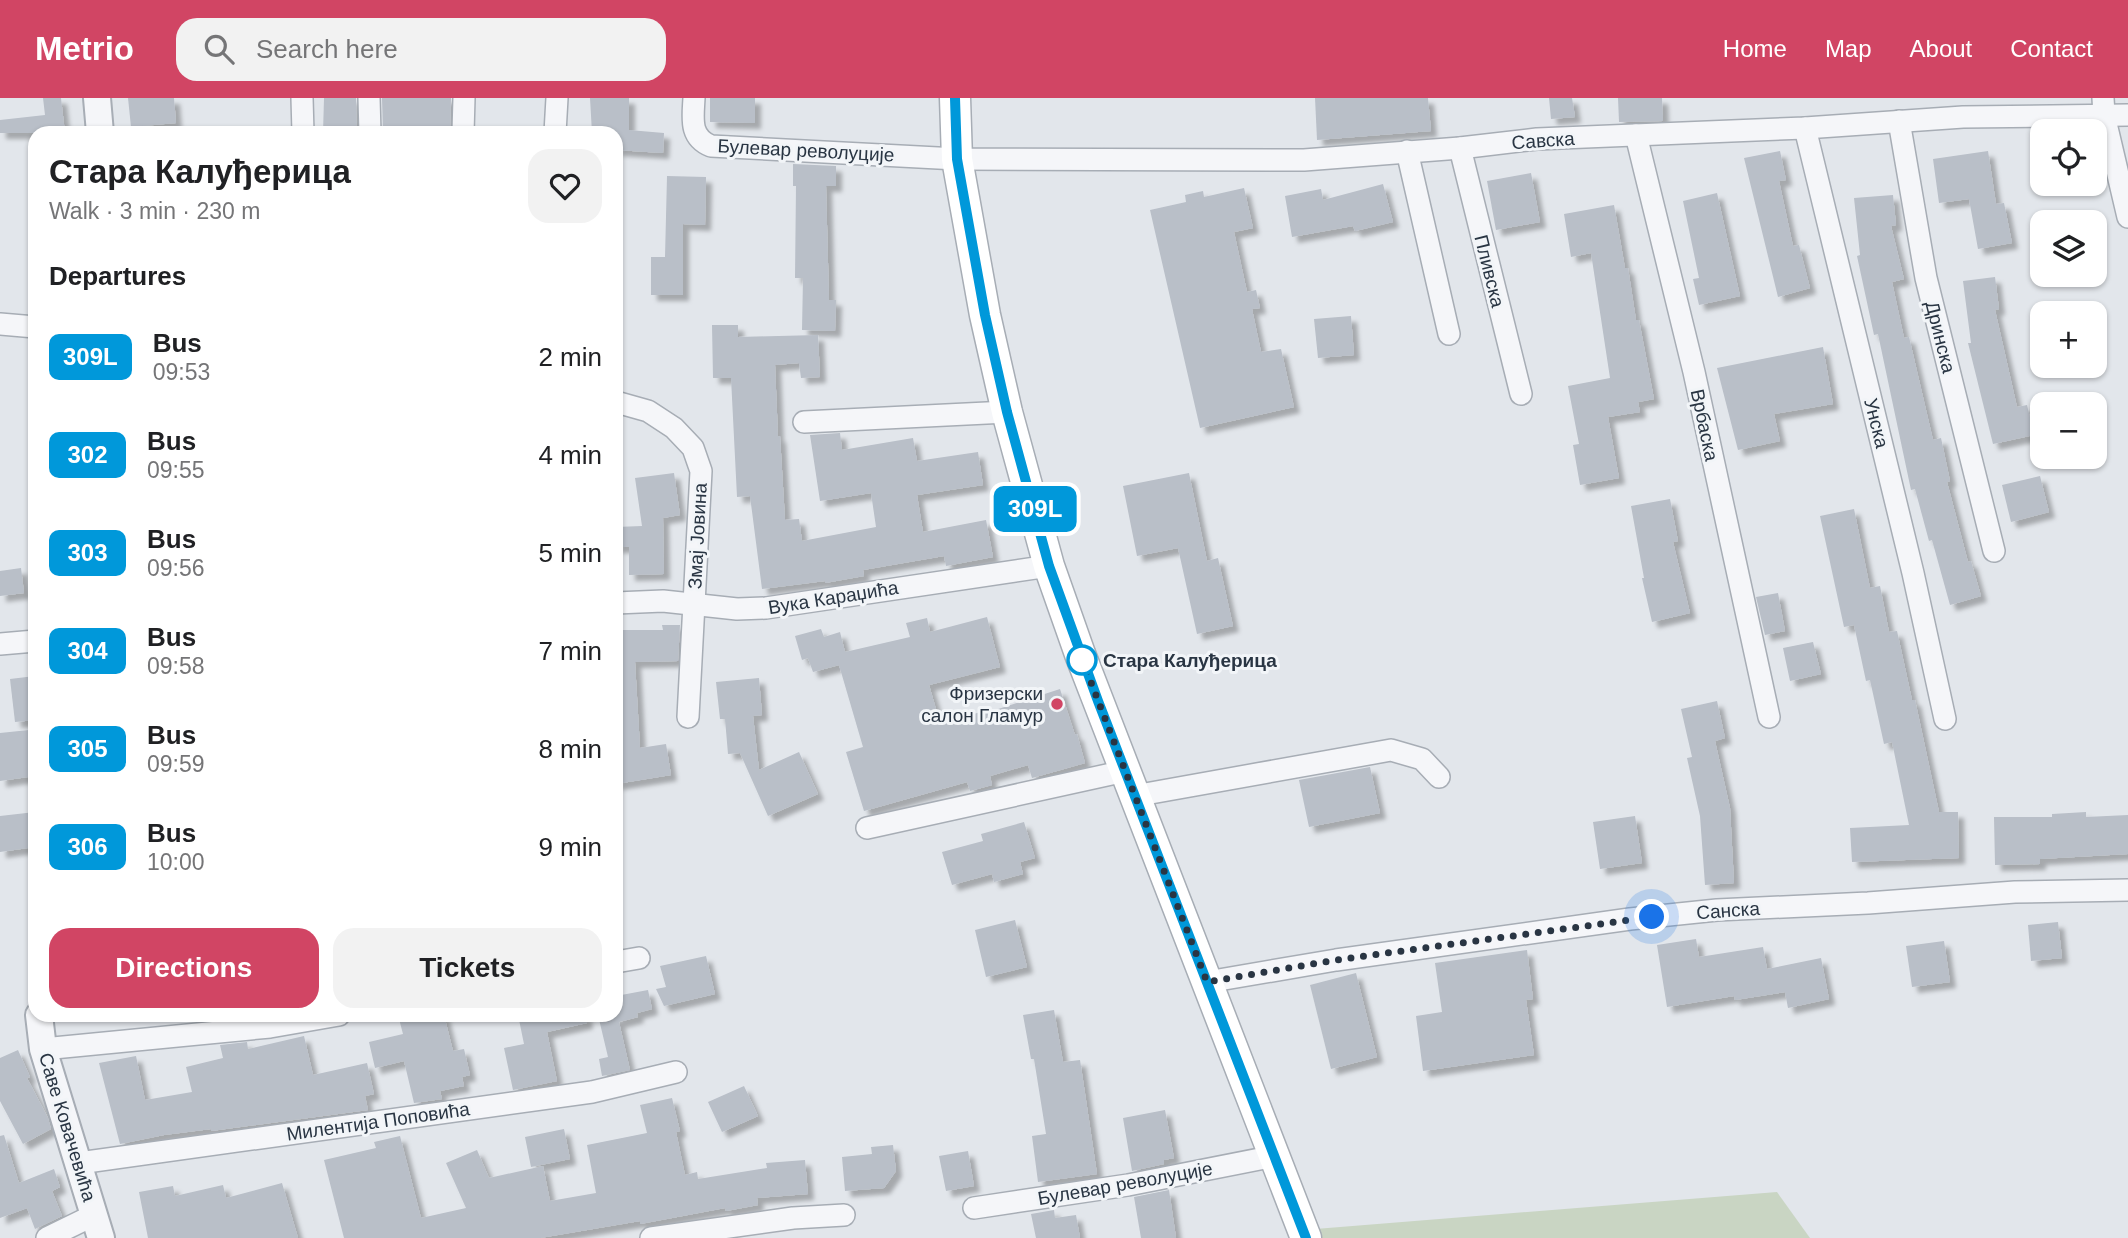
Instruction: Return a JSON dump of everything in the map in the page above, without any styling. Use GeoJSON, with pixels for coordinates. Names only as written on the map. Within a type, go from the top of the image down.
{"type":"FeatureCollection","features":[{"type":"Feature","properties":{"kind":"main road"},"geometry":{"type":"LineString","coordinates":[[955,98],[957,159],[985,315],[1007,412],[1049,566],[1130,784],[1306,1238]]}},
{"type":"Feature","properties":{"kind":"street"},"geometry":{"type":"LineString","coordinates":[[97,98],[99,126]]}},
{"type":"Feature","properties":{"kind":"street"},"geometry":{"type":"LineString","coordinates":[[302,98],[303,126]]}},
{"type":"Feature","properties":{"kind":"street"},"geometry":{"type":"LineString","coordinates":[[369,98],[370,126]]}},
{"type":"Feature","properties":{"kind":"street"},"geometry":{"type":"LineString","coordinates":[[463,126],[464,98]]}},
{"type":"Feature","properties":{"kind":"street"},"geometry":{"type":"LineString","coordinates":[[555,126],[556,98]]}},
{"type":"Feature","properties":{"kind":"street","name":"Булевар револуције"},"geometry":{"type":"LineString","coordinates":[[694,98],[694,132],[697,138],[710,146],[957,159]]}},
{"type":"Feature","properties":{"kind":"street"},"geometry":{"type":"LineString","coordinates":[[2103,106],[2128,217]]}},
{"type":"Feature","properties":{"kind":"street","name":"Савска"},"geometry":{"type":"LineString","coordinates":[[957,159],[1304,160],[1537,139],[1805,128],[2103,106],[2128,116]]}},
{"type":"Feature","properties":{"kind":"street","name":"Дринска"},"geometry":{"type":"LineString","coordinates":[[1899,121],[1926,278],[1994,551]]}},
{"type":"Feature","properties":{"kind":"street","name":"Унска"},"geometry":{"type":"LineString","coordinates":[[1805,128],[1913,573],[1945,719]]}},
{"type":"Feature","properties":{"kind":"street","name":"Врбаска"},"geometry":{"type":"LineString","coordinates":[[1636,135],[1694,372],[1769,716]]}},
{"type":"Feature","properties":{"kind":"street","name":"Пливска"},"geometry":{"type":"LineString","coordinates":[[1460,148],[1521,394]]}},
{"type":"Feature","properties":{"kind":"street"},"geometry":{"type":"LineString","coordinates":[[1406,151],[1449,334]]}},
{"type":"Feature","properties":{"kind":"street"},"geometry":{"type":"LineString","coordinates":[[0,324],[28,326]]}},
{"type":"Feature","properties":{"kind":"street","name":"Змај Јовина"},"geometry":{"type":"LineString","coordinates":[[623,404],[648,411],[674,428],[693,448],[701,471],[688,717]]}},
{"type":"Feature","properties":{"kind":"street"},"geometry":{"type":"LineString","coordinates":[[804,422],[1007,412]]}},
{"type":"Feature","properties":{"kind":"street","name":"Вука Караџића"},"geometry":{"type":"LineString","coordinates":[[623,603],[663,601],[737,609],[766,608],[1049,566]]}},
{"type":"Feature","properties":{"kind":"street"},"geometry":{"type":"LineString","coordinates":[[0,644],[28,642]]}},
{"type":"Feature","properties":{"kind":"street"},"geometry":{"type":"LineString","coordinates":[[867,828],[1130,784],[1391,750],[1422,759],[1439,777]]}},
{"type":"Feature","properties":{"kind":"street","name":"Санска"},"geometry":{"type":"LineString","coordinates":[[1207,982],[1336,960],[1630,919],[1717,910],[1868,903],[2015,892],[2128,890]]}},
{"type":"Feature","properties":{"kind":"street"},"geometry":{"type":"LineString","coordinates":[[623,961],[639,958]]}},
{"type":"Feature","properties":{"kind":"street","name":"Саве Ковачевића"},"geometry":{"type":"LineString","coordinates":[[40,1022],[43,1049],[98,1227]]}},
{"type":"Feature","properties":{"kind":"street"},"geometry":{"type":"LineString","coordinates":[[43,1049],[234,1031],[293,1022]]}},
{"type":"Feature","properties":{"kind":"street","name":"Милентија Поповића"},"geometry":{"type":"LineString","coordinates":[[79,1163],[592,1092],[676,1072]]}},
{"type":"Feature","properties":{"kind":"street","name":"Булевар револуције"},"geometry":{"type":"LineString","coordinates":[[974,1208],[1128,1185],[1275,1156]]}},
{"type":"Feature","properties":{"kind":"street"},"geometry":{"type":"LineString","coordinates":[[651,1238],[793,1218],[844,1215]]}},
{"type":"Feature","properties":{"kind":"street"},"geometry":{"type":"LineString","coordinates":[[47,1238],[98,1227]]}},
{"type":"Feature","properties":{"kind":"green space"},"geometry":{"type":"Polygon","coordinates":[[[1777,1192],[1810,1238],[1306,1238],[1303,1230],[1777,1192]]]}},
{"type":"Feature","properties":{"kind":"building"},"geometry":{"type":"Polygon","coordinates":[[[43,98],[61,98],[64,126],[28,126],[28,133],[0,133],[0,120],[45,115],[43,98]]]}},
{"type":"Feature","properties":{"kind":"building"},"geometry":{"type":"Polygon","coordinates":[[[128,98],[174,98],[176,123],[131,126],[128,98]]]}},
{"type":"Feature","properties":{"kind":"building"},"geometry":{"type":"Polygon","coordinates":[[[324,98],[356,98],[357,126],[323,126],[324,98]]]}},
{"type":"Feature","properties":{"kind":"building"},"geometry":{"type":"Polygon","coordinates":[[[382,98],[451,98],[450,126],[383,126],[382,98]]]}},
{"type":"Feature","properties":{"kind":"building"},"geometry":{"type":"Polygon","coordinates":[[[590,98],[629,98],[629,130],[664,133],[663,153],[623,150],[623,126],[592,126],[590,98]]]}},
{"type":"Feature","properties":{"kind":"building"},"geometry":{"type":"Polygon","coordinates":[[[710,98],[755,98],[755,123],[710,122],[710,98]]]}},
{"type":"Feature","properties":{"kind":"building"},"geometry":{"type":"Polygon","coordinates":[[[1315,98],[1428,98],[1431,131],[1317,140],[1315,98]]]}},
{"type":"Feature","properties":{"kind":"building"},"geometry":{"type":"Polygon","coordinates":[[[1549,98],[1572,98],[1575,117],[1551,119],[1549,98]]]}},
{"type":"Feature","properties":{"kind":"building"},"geometry":{"type":"Polygon","coordinates":[[[1618,98],[1662,98],[1663,121],[1619,122],[1618,98]]]}},
{"type":"Feature","properties":{"kind":"building"},"geometry":{"type":"Polygon","coordinates":[[[1780,151],[1786,180],[1779,181],[1793,246],[1799,245],[1810,288],[1778,297],[1744,158],[1780,151]]]}},
{"type":"Feature","properties":{"kind":"building"},"geometry":{"type":"Polygon","coordinates":[[[1988,151],[1996,204],[2004,203],[2012,243],[1978,249],[1969,199],[1939,203],[1933,159],[1988,151]]]}},
{"type":"Feature","properties":{"kind":"building"},"geometry":{"type":"Polygon","coordinates":[[[793,164],[836,166],[836,186],[826,186],[829,300],[836,300],[835,331],[802,330],[803,278],[795,278],[796,186],[793,186],[793,164]]]}},
{"type":"Feature","properties":{"kind":"building"},"geometry":{"type":"Polygon","coordinates":[[[1531,173],[1540,222],[1496,230],[1487,181],[1531,173]]]}},
{"type":"Feature","properties":{"kind":"building"},"geometry":{"type":"Polygon","coordinates":[[[667,176],[706,177],[705,225],[683,224],[683,295],[651,295],[651,257],[665,257],[667,176]]]}},
{"type":"Feature","properties":{"kind":"building"},"geometry":{"type":"Polygon","coordinates":[[[1383,184],[1393,222],[1355,231],[1353,226],[1292,237],[1285,196],[1321,189],[1323,200],[1383,184]]]}},
{"type":"Feature","properties":{"kind":"building"},"geometry":{"type":"Polygon","coordinates":[[[1244,188],[1253,228],[1234,232],[1247,292],[1256,290],[1260,308],[1252,309],[1261,352],[1281,349],[1294,407],[1200,428],[1150,210],[1186,202],[1185,195],[1203,191],[1204,197],[1244,188]]]}},
{"type":"Feature","properties":{"kind":"building"},"geometry":{"type":"Polygon","coordinates":[[[1717,193],[1740,296],[1699,305],[1693,279],[1699,278],[1683,201],[1717,193]]]}},
{"type":"Feature","properties":{"kind":"building"},"geometry":{"type":"Polygon","coordinates":[[[1893,195],[1896,225],[1891,226],[1904,279],[1892,282],[1904,338],[1909,337],[1933,440],[1941,438],[1950,481],[1947,482],[1968,562],[1971,561],[1981,596],[1950,605],[1915,489],[1911,490],[1878,334],[1874,335],[1857,256],[1860,255],[1854,198],[1893,195]]]}},
{"type":"Feature","properties":{"kind":"building"},"geometry":{"type":"Polygon","coordinates":[[[1614,205],[1654,399],[1638,402],[1640,412],[1608,417],[1619,478],[1580,485],[1573,445],[1579,444],[1568,386],[1610,378],[1591,253],[1571,257],[1564,214],[1614,205]]]}},
{"type":"Feature","properties":{"kind":"building"},"geometry":{"type":"Polygon","coordinates":[[[1995,277],[1999,309],[1995,310],[2017,407],[2027,405],[2030,436],[1993,444],[1968,343],[1971,343],[1963,281],[1995,277]]]}},
{"type":"Feature","properties":{"kind":"building"},"geometry":{"type":"Polygon","coordinates":[[[1351,316],[1354,355],[1318,358],[1314,319],[1351,316]]]}},
{"type":"Feature","properties":{"kind":"building"},"geometry":{"type":"Polygon","coordinates":[[[712,325],[738,325],[738,337],[818,335],[820,377],[801,378],[799,363],[775,365],[785,520],[799,519],[802,541],[876,527],[871,493],[820,501],[810,435],[840,433],[842,450],[913,438],[917,461],[978,452],[983,485],[917,495],[923,532],[986,520],[993,557],[946,566],[944,556],[863,570],[864,576],[762,589],[750,496],[737,497],[731,378],[713,378],[712,325]]]}},
{"type":"Feature","properties":{"kind":"building"},"geometry":{"type":"Polygon","coordinates":[[[1823,347],[1833,404],[1774,414],[1780,441],[1738,450],[1717,368],[1823,347]]]}},
{"type":"Feature","properties":{"kind":"building"},"geometry":{"type":"Polygon","coordinates":[[[674,473],[680,515],[663,518],[664,574],[629,575],[629,547],[623,547],[623,527],[642,526],[635,478],[674,473]]]}},
{"type":"Feature","properties":{"kind":"building"},"geometry":{"type":"Polygon","coordinates":[[[1189,473],[1207,561],[1218,558],[1233,626],[1197,634],[1178,548],[1137,556],[1123,486],[1189,473]]]}},
{"type":"Feature","properties":{"kind":"building"},"geometry":{"type":"Polygon","coordinates":[[[2040,476],[2049,512],[2011,522],[2002,485],[2040,476]]]}},
{"type":"Feature","properties":{"kind":"building"},"geometry":{"type":"Polygon","coordinates":[[[1670,499],[1678,541],[1673,542],[1690,613],[1652,622],[1631,506],[1670,499]]]}},
{"type":"Feature","properties":{"kind":"building"},"geometry":{"type":"Polygon","coordinates":[[[1854,509],[1870,588],[1880,586],[1889,632],[1897,631],[1939,812],[1958,812],[1959,858],[1852,862],[1850,828],[1909,825],[1892,742],[1884,744],[1854,625],[1844,627],[1820,516],[1854,509]]]}},
{"type":"Feature","properties":{"kind":"building"},"geometry":{"type":"Polygon","coordinates":[[[21,568],[24,593],[0,596],[0,571],[21,568]]]}},
{"type":"Feature","properties":{"kind":"building"},"geometry":{"type":"Polygon","coordinates":[[[1778,593],[1785,631],[1765,635],[1756,597],[1778,593]]]}},
{"type":"Feature","properties":{"kind":"building"},"geometry":{"type":"Polygon","coordinates":[[[987,617],[1000,667],[929,685],[940,723],[992,711],[1060,689],[1085,763],[1032,778],[1028,765],[990,776],[992,785],[970,791],[967,782],[864,811],[846,752],[863,747],[839,665],[813,672],[808,658],[802,660],[795,636],[821,629],[824,637],[840,632],[845,652],[910,637],[906,623],[927,618],[930,632],[987,617]]]}},
{"type":"Feature","properties":{"kind":"building"},"geometry":{"type":"Polygon","coordinates":[[[662,625],[680,625],[678,661],[635,662],[640,748],[666,744],[671,775],[623,783],[623,630],[663,630],[662,625]]]}},
{"type":"Feature","properties":{"kind":"building"},"geometry":{"type":"Polygon","coordinates":[[[1813,642],[1821,674],[1790,681],[1783,648],[1813,642]]]}},
{"type":"Feature","properties":{"kind":"building"},"geometry":{"type":"Polygon","coordinates":[[[28,677],[28,721],[15,722],[10,679],[28,677]]]}},
{"type":"Feature","properties":{"kind":"building"},"geometry":{"type":"Polygon","coordinates":[[[759,678],[762,715],[753,716],[759,770],[799,752],[818,794],[768,816],[740,753],[728,754],[725,719],[720,719],[716,682],[759,678]]]}},
{"type":"Feature","properties":{"kind":"building"},"geometry":{"type":"Polygon","coordinates":[[[1717,701],[1725,738],[1715,741],[1730,808],[1734,883],[1705,885],[1700,816],[1687,758],[1692,757],[1681,709],[1717,701]]]}},
{"type":"Feature","properties":{"kind":"building"},"geometry":{"type":"Polygon","coordinates":[[[28,730],[28,777],[0,781],[0,733],[28,730]]]}},
{"type":"Feature","properties":{"kind":"building"},"geometry":{"type":"Polygon","coordinates":[[[1370,767],[1380,813],[1309,827],[1299,780],[1370,767]]]}},
{"type":"Feature","properties":{"kind":"building"},"geometry":{"type":"Polygon","coordinates":[[[2086,812],[2086,817],[2128,815],[2128,854],[2040,859],[2040,864],[1995,865],[1994,817],[2052,817],[2052,814],[2086,812]]]}},
{"type":"Feature","properties":{"kind":"building"},"geometry":{"type":"Polygon","coordinates":[[[28,813],[28,848],[0,852],[0,816],[28,813]]]}},
{"type":"Feature","properties":{"kind":"building"},"geometry":{"type":"Polygon","coordinates":[[[1635,816],[1642,863],[1600,869],[1593,822],[1635,816]]]}},
{"type":"Feature","properties":{"kind":"building"},"geometry":{"type":"Polygon","coordinates":[[[1024,822],[1035,858],[1020,862],[1023,874],[994,882],[992,874],[952,885],[942,852],[983,841],[981,834],[1024,822]]]}},
{"type":"Feature","properties":{"kind":"building"},"geometry":{"type":"Polygon","coordinates":[[[1015,920],[1027,967],[986,977],[975,930],[1015,920]]]}},
{"type":"Feature","properties":{"kind":"building"},"geometry":{"type":"Polygon","coordinates":[[[2058,922],[2062,958],[2031,961],[2028,925],[2058,922]]]}},
{"type":"Feature","properties":{"kind":"building"},"geometry":{"type":"Polygon","coordinates":[[[1696,939],[1699,957],[1763,947],[1767,969],[1821,958],[1829,999],[1788,1008],[1785,992],[1735,1000],[1734,996],[1667,1007],[1657,945],[1696,939]]]}},
{"type":"Feature","properties":{"kind":"building"},"geometry":{"type":"Polygon","coordinates":[[[1944,941],[1950,982],[1912,987],[1906,946],[1944,941]]]}},
{"type":"Feature","properties":{"kind":"building"},"geometry":{"type":"Polygon","coordinates":[[[1527,950],[1533,999],[1526,1000],[1534,1055],[1423,1071],[1416,1016],[1442,1012],[1435,963],[1527,950]]]}},
{"type":"Feature","properties":{"kind":"building"},"geometry":{"type":"Polygon","coordinates":[[[706,956],[715,994],[664,1006],[656,989],[666,987],[660,966],[706,956]]]}},
{"type":"Feature","properties":{"kind":"building"},"geometry":{"type":"Polygon","coordinates":[[[1356,973],[1377,1057],[1331,1069],[1310,985],[1356,973]]]}},
{"type":"Feature","properties":{"kind":"building"},"geometry":{"type":"Polygon","coordinates":[[[648,990],[652,1009],[623,1021],[623,995],[648,990]]]}},
{"type":"Feature","properties":{"kind":"building"},"geometry":{"type":"Polygon","coordinates":[[[1054,1010],[1063,1062],[1080,1060],[1097,1174],[1038,1182],[1032,1136],[1046,1134],[1034,1059],[1031,1059],[1023,1015],[1054,1010]]]}},
{"type":"Feature","properties":{"kind":"building"},"geometry":{"type":"Polygon","coordinates":[[[400,1022],[446,1022],[453,1051],[464,1049],[470,1075],[462,1077],[464,1086],[440,1091],[442,1099],[414,1103],[404,1061],[375,1068],[369,1042],[403,1034],[400,1022]]]}},
{"type":"Feature","properties":{"kind":"building"},"geometry":{"type":"Polygon","coordinates":[[[519,1022],[587,1022],[547,1032],[557,1081],[513,1090],[504,1048],[524,1044],[519,1022]]]}},
{"type":"Feature","properties":{"kind":"building"},"geometry":{"type":"Polygon","coordinates":[[[600,1022],[619,1022],[630,1070],[602,1076],[599,1059],[608,1057],[600,1022]]]}},
{"type":"Feature","properties":{"kind":"building"},"geometry":{"type":"Polygon","coordinates":[[[304,1036],[313,1075],[367,1063],[374,1094],[365,1096],[368,1110],[164,1135],[120,1144],[99,1063],[136,1056],[145,1100],[192,1092],[186,1067],[223,1058],[220,1045],[247,1042],[248,1049],[304,1036]]]}},
{"type":"Feature","properties":{"kind":"building"},"geometry":{"type":"Polygon","coordinates":[[[18,1050],[30,1077],[27,1078],[51,1129],[23,1144],[0,1101],[0,1058],[18,1050]]]}},
{"type":"Feature","properties":{"kind":"building"},"geometry":{"type":"Polygon","coordinates":[[[744,1086],[758,1116],[722,1132],[708,1102],[744,1086]]]}},
{"type":"Feature","properties":{"kind":"building"},"geometry":{"type":"Polygon","coordinates":[[[672,1098],[680,1131],[676,1132],[685,1175],[697,1172],[698,1179],[767,1168],[766,1163],[805,1160],[808,1194],[757,1198],[758,1205],[726,1211],[725,1208],[640,1224],[640,1221],[540,1238],[344,1238],[324,1160],[376,1148],[374,1142],[400,1136],[421,1218],[466,1208],[446,1163],[477,1150],[489,1178],[543,1166],[550,1201],[596,1193],[587,1145],[647,1133],[640,1105],[672,1098]]]}},
{"type":"Feature","properties":{"kind":"building"},"geometry":{"type":"Polygon","coordinates":[[[1165,1110],[1174,1158],[1164,1160],[1164,1164],[1132,1171],[1123,1118],[1165,1110]]]}},
{"type":"Feature","properties":{"kind":"building"},"geometry":{"type":"Polygon","coordinates":[[[564,1129],[570,1159],[531,1167],[525,1137],[564,1129]]]}},
{"type":"Feature","properties":{"kind":"building"},"geometry":{"type":"Polygon","coordinates":[[[4,1135],[19,1183],[54,1169],[60,1187],[52,1191],[62,1216],[35,1229],[27,1208],[0,1218],[0,1136],[4,1135]]]}},
{"type":"Feature","properties":{"kind":"building"},"geometry":{"type":"Polygon","coordinates":[[[893,1145],[896,1171],[884,1188],[845,1191],[842,1157],[872,1154],[871,1147],[893,1145]]]}},
{"type":"Feature","properties":{"kind":"building"},"geometry":{"type":"Polygon","coordinates":[[[968,1151],[974,1186],[946,1191],[939,1156],[968,1151]]]}},
{"type":"Feature","properties":{"kind":"building"},"geometry":{"type":"Polygon","coordinates":[[[282,1183],[298,1238],[148,1238],[139,1192],[173,1186],[175,1196],[223,1185],[226,1198],[282,1183]]]}},
{"type":"Feature","properties":{"kind":"building"},"geometry":{"type":"Polygon","coordinates":[[[1169,1190],[1176,1238],[1141,1238],[1134,1197],[1169,1190]]]}},
{"type":"Feature","properties":{"kind":"building"},"geometry":{"type":"Polygon","coordinates":[[[1054,1210],[1055,1218],[1076,1215],[1080,1238],[1036,1238],[1031,1214],[1054,1210]]]}},
{"type":"Feature","properties":{"kind":"bus line","name":"309L"},"geometry":{"type":"LineString","coordinates":[[955,98],[957,159],[985,315],[1007,412],[1049,566],[1080,654],[1306,1238]]}},
{"type":"Feature","properties":{"kind":"place","name":"Стара Калуђерица"},"geometry":{"type":"Point","coordinates":[1082,660]}},
{"type":"Feature","properties":{"kind":"place","name":"Фризерски салон Гламур"},"geometry":{"type":"Point","coordinates":[1057,704]}},
{"type":"Feature","properties":{"kind":"route"},"geometry":{"type":"LineString","coordinates":[[1082,660],[1080,654],[1207,982],[1336,960],[1652,917]]}}]}
